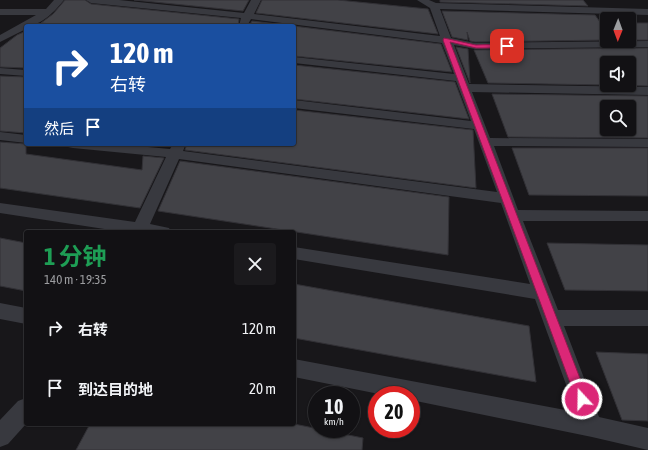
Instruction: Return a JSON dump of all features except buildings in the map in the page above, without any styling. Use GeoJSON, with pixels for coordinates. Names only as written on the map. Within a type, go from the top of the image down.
{"type":"FeatureCollection","features":[{"type":"Feature","properties":{"kind":"lane"},"geometry":{"type":"LineString","coordinates":[[29,24],[49,12],[59,0]]}},
{"type":"Feature","properties":{"kind":"lane"},"geometry":{"type":"LineString","coordinates":[[91,0],[247,16],[446,40],[476,46],[648,44]]}},
{"type":"Feature","properties":{"kind":"lane"},"geometry":{"type":"LineString","coordinates":[[243,24],[256,0]]}},
{"type":"Feature","properties":{"kind":"lane"},"geometry":{"type":"LineString","coordinates":[[624,2],[648,12]]}},
{"type":"Feature","properties":{"kind":"lane"},"geometry":{"type":"LineString","coordinates":[[592,426],[463,83],[446,40],[428,3],[648,12]]}},
{"type":"Feature","properties":{"kind":"lane"},"geometry":{"type":"LineString","coordinates":[[0,12],[49,12]]}},
{"type":"Feature","properties":{"kind":"lane"},"geometry":{"type":"LineString","coordinates":[[0,39],[24,27]]}},
{"type":"Feature","properties":{"kind":"lane"},"geometry":{"type":"LineString","coordinates":[[296,60],[463,83],[648,91]]}},
{"type":"Feature","properties":{"kind":"lane"},"geometry":{"type":"LineString","coordinates":[[0,71],[24,74]]}},
{"type":"Feature","properties":{"kind":"lane"},"geometry":{"type":"LineString","coordinates":[[296,104],[479,126]]}},
{"type":"Feature","properties":{"kind":"lane"},"geometry":{"type":"LineString","coordinates":[[0,136],[24,139]]}},
{"type":"Feature","properties":{"kind":"lane"},"geometry":{"type":"LineString","coordinates":[[485,142],[648,143]]}},
{"type":"Feature","properties":{"kind":"lane"},"geometry":{"type":"LineString","coordinates":[[114,146],[176,149],[507,199]]}},
{"type":"Feature","properties":{"kind":"lane"},"geometry":{"type":"LineString","coordinates":[[0,208],[139,230],[176,149]]}},
{"type":"Feature","properties":{"kind":"lane"},"geometry":{"type":"LineString","coordinates":[[512,215],[648,216]]}},
{"type":"Feature","properties":{"kind":"lane"},"geometry":{"type":"LineString","coordinates":[[296,253],[542,293]]}},
{"type":"Feature","properties":{"kind":"lane"},"geometry":{"type":"LineString","coordinates":[[0,311],[24,316]]}},
{"type":"Feature","properties":{"kind":"lane"},"geometry":{"type":"LineString","coordinates":[[552,318],[648,318]]}},
{"type":"Feature","properties":{"kind":"lane"},"geometry":{"type":"LineString","coordinates":[[296,368],[592,426],[648,439]]}},
{"type":"Feature","properties":{"kind":"lane"},"geometry":{"type":"LineString","coordinates":[[0,436],[24,410]]}},
{"type":"Feature","properties":{"kind":"route"},"geometry":{"type":"LineString","coordinates":[[507,46],[476,46],[446,40],[582,399]]}}]}
